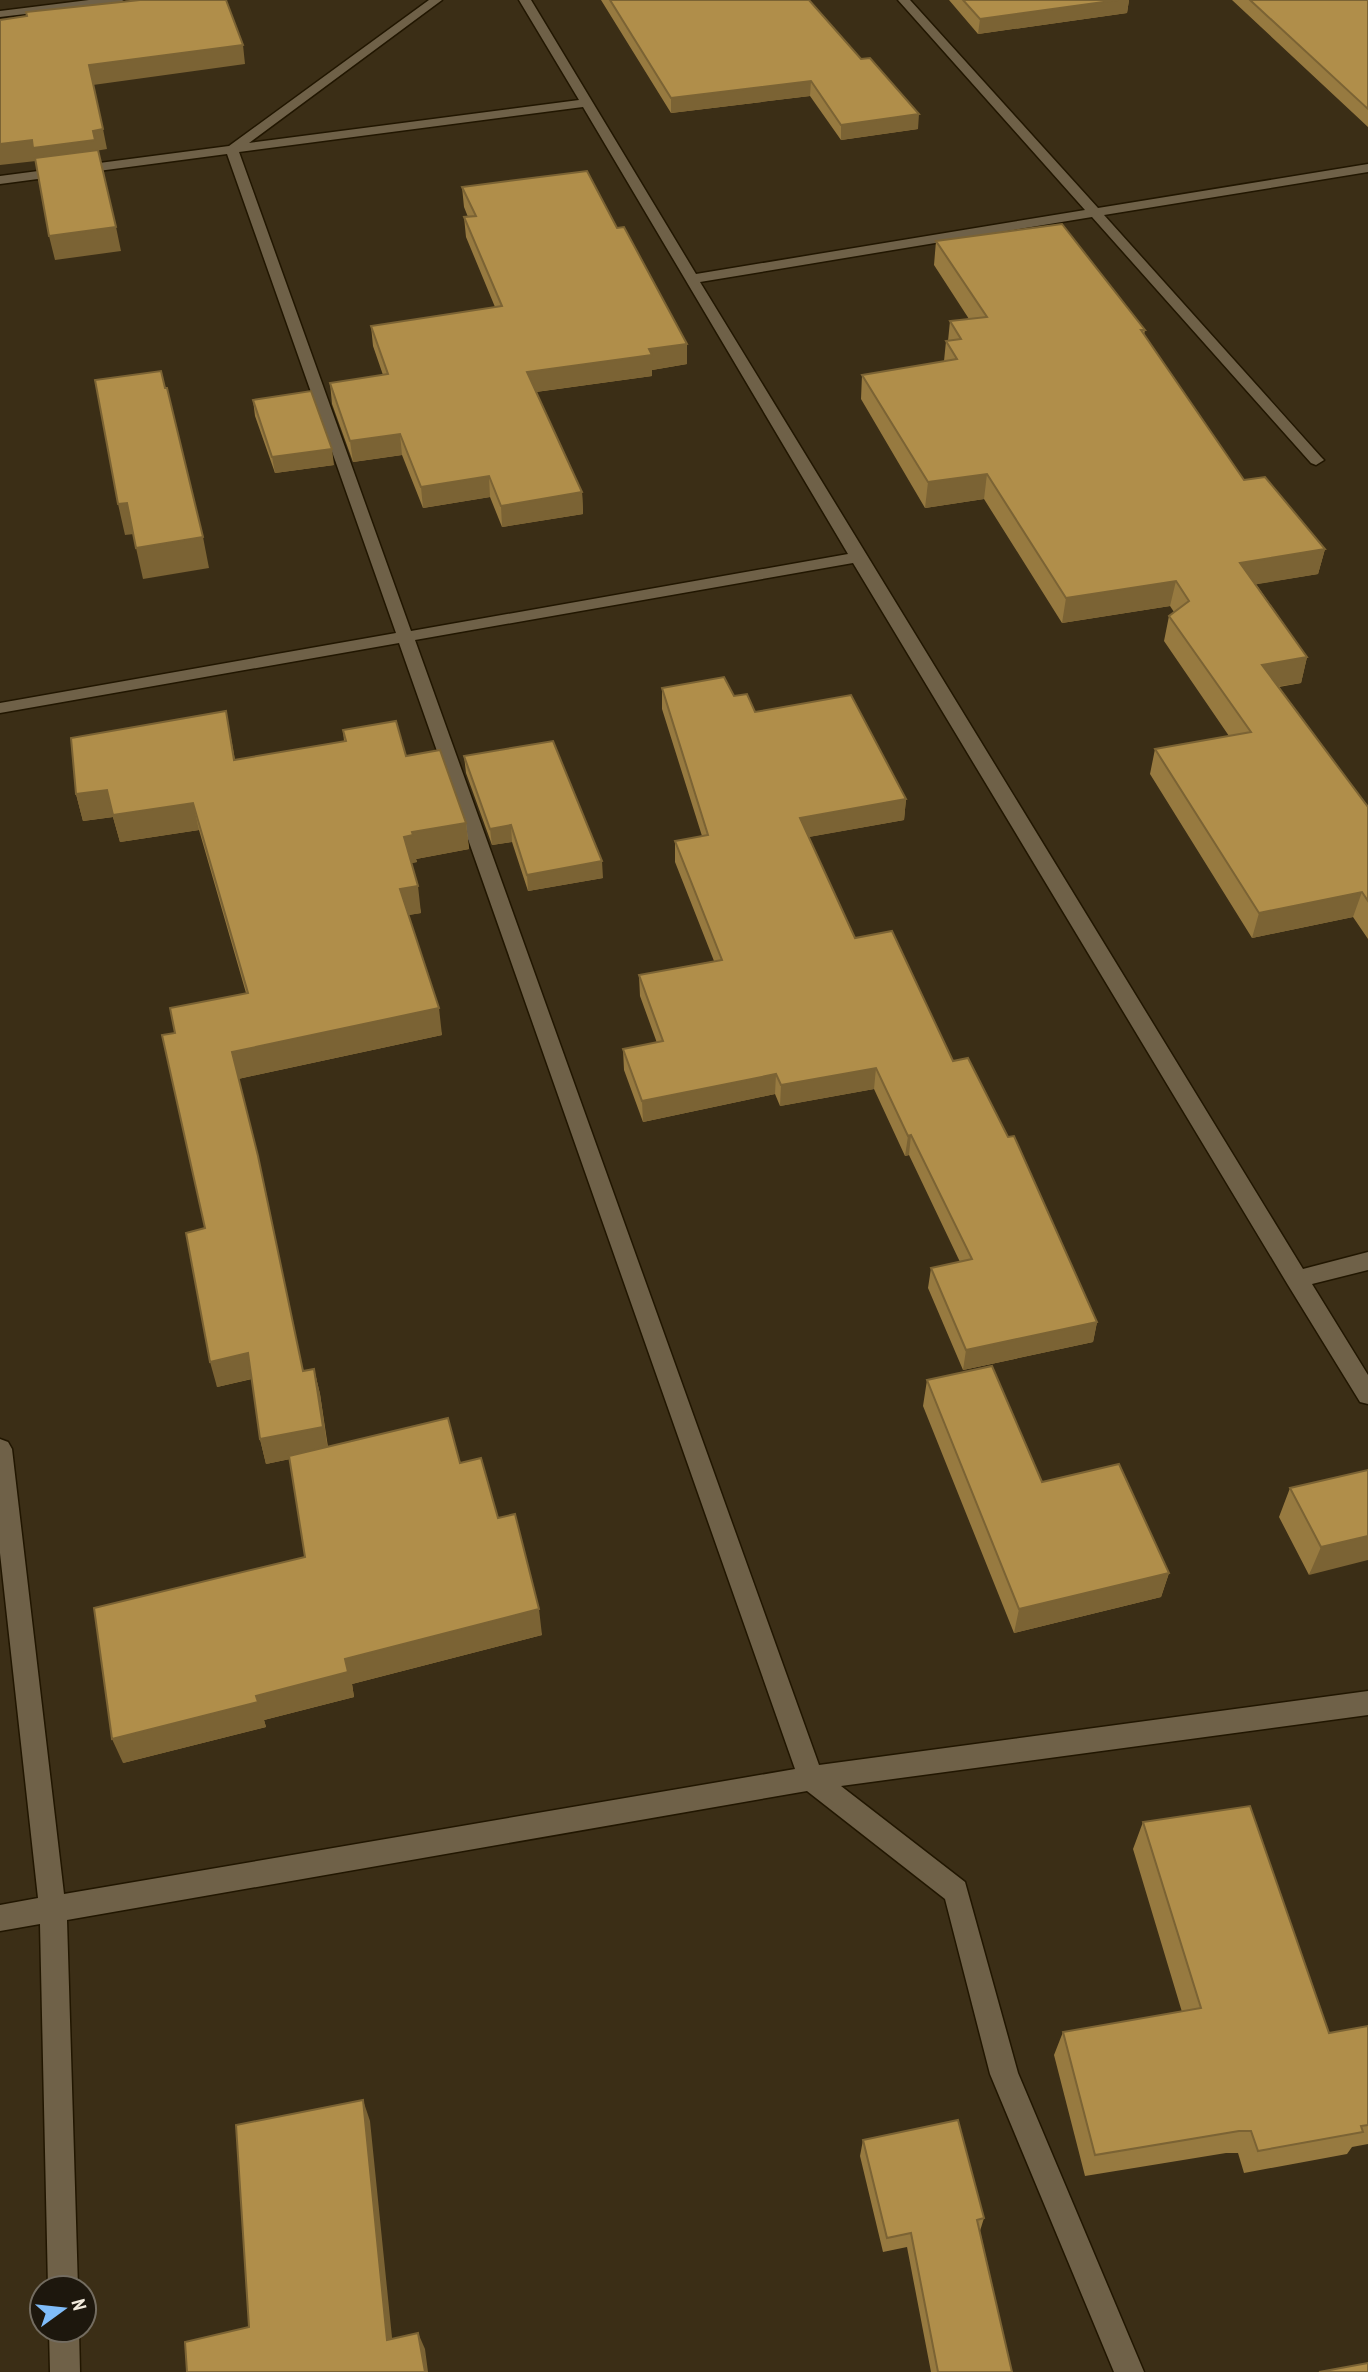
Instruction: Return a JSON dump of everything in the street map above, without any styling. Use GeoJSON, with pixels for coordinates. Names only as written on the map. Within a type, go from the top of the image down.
{"type":"FeatureCollection","features":[{"type":"Feature","properties":{"kind":"street"},"geometry":{"type":"LineString","coordinates":[[0,14],[118,0]]}},
{"type":"Feature","properties":{"kind":"street"},"geometry":{"type":"LineString","coordinates":[[232,150],[436,0]]}},
{"type":"Feature","properties":{"kind":"street"},"geometry":{"type":"LineString","coordinates":[[525,0],[858,557],[1368,1395]]}},
{"type":"Feature","properties":{"kind":"street"},"geometry":{"type":"LineString","coordinates":[[904,0],[1092,213],[1317,460]]}},
{"type":"Feature","properties":{"kind":"street"},"geometry":{"type":"LineString","coordinates":[[0,180],[586,103]]}},
{"type":"Feature","properties":{"kind":"street"},"geometry":{"type":"LineString","coordinates":[[232,150],[811,1778],[956,1891],[1004,2074],[1129,2372]]}},
{"type":"Feature","properties":{"kind":"street"},"geometry":{"type":"LineString","coordinates":[[692,279],[1368,168]]}},
{"type":"Feature","properties":{"kind":"street"},"geometry":{"type":"LineString","coordinates":[[0,708],[858,557]]}},
{"type":"Feature","properties":{"kind":"street"},"geometry":{"type":"LineString","coordinates":[[1296,1279],[1368,1261]]}},
{"type":"Feature","properties":{"kind":"street"},"geometry":{"type":"LineString","coordinates":[[0,1449],[53,1910],[62,2274]]}},
{"type":"Feature","properties":{"kind":"street"},"geometry":{"type":"LineString","coordinates":[[0,1918],[811,1778],[1368,1703]]}},
{"type":"Feature","properties":{"kind":"street"},"geometry":{"type":"LineString","coordinates":[[64,2344],[65,2372]]}},
{"type":"Feature","properties":{"kind":"building"},"geometry":{"type":"Polygon","coordinates":[[[140,0],[226,0],[243,45],[89,65],[103,129],[93,131],[95,140],[33,148],[32,140],[0,144],[0,20],[27,16],[26,12],[140,0]]]}},
{"type":"Feature","properties":{"kind":"building"},"geometry":{"type":"Polygon","coordinates":[[[610,0],[809,0],[861,59],[870,58],[919,114],[841,125],[811,81],[671,98],[610,0]]]}},
{"type":"Feature","properties":{"kind":"building"},"geometry":{"type":"Polygon","coordinates":[[[963,0],[1118,0],[980,19],[963,0]]]}},
{"type":"Feature","properties":{"kind":"building"},"geometry":{"type":"Polygon","coordinates":[[[1250,0],[1368,0],[1368,109],[1250,0]]]}},
{"type":"Feature","properties":{"kind":"building"},"geometry":{"type":"Polygon","coordinates":[[[98,150],[116,227],[49,236],[35,158],[98,150]]]}},
{"type":"Feature","properties":{"kind":"building"},"geometry":{"type":"Polygon","coordinates":[[[587,171],[617,228],[624,227],[687,344],[649,349],[652,355],[527,372],[582,492],[501,506],[489,476],[421,487],[400,434],[350,441],[330,383],[388,374],[371,326],[502,306],[464,217],[476,216],[462,187],[587,171]]]}},
{"type":"Feature","properties":{"kind":"building"},"geometry":{"type":"Polygon","coordinates":[[[1062,224],[1145,330],[1141,330],[1244,480],[1265,477],[1325,549],[1240,563],[1307,657],[1262,665],[1368,807],[1368,901],[1362,892],[1259,913],[1155,749],[1251,732],[1169,616],[1189,601],[1176,581],[1066,598],[987,474],[928,482],[862,375],[957,359],[946,341],[961,339],[950,321],[987,317],[936,241],[1062,224]]]}},
{"type":"Feature","properties":{"kind":"building"},"geometry":{"type":"Polygon","coordinates":[[[161,371],[203,537],[136,548],[127,503],[118,504],[95,380],[161,371]]]}},
{"type":"Feature","properties":{"kind":"building"},"geometry":{"type":"Polygon","coordinates":[[[311,391],[332,449],[272,457],[253,400],[311,391]]]}},
{"type":"Feature","properties":{"kind":"building"},"geometry":{"type":"Polygon","coordinates":[[[724,677],[734,696],[747,694],[755,712],[851,695],[906,799],[800,818],[855,938],[892,931],[953,1061],[968,1058],[1008,1137],[1014,1136],[1097,1322],[966,1350],[931,1268],[972,1259],[876,1068],[781,1085],[776,1074],[642,1101],[623,1049],[663,1041],[639,975],[722,960],[675,841],[708,835],[662,688],[724,677]]]}},
{"type":"Feature","properties":{"kind":"building"},"geometry":{"type":"Polygon","coordinates":[[[226,711],[234,760],[346,741],[343,730],[396,721],[406,756],[440,750],[466,823],[412,832],[413,835],[404,837],[418,886],[400,889],[439,1008],[232,1052],[258,1156],[303,1371],[314,1369],[323,1427],[260,1439],[248,1353],[210,1362],[186,1233],[205,1228],[162,1035],[175,1033],[170,1008],[248,993],[193,803],[113,815],[107,790],[76,794],[71,738],[226,711]]]}},
{"type":"Feature","properties":{"kind":"building"},"geometry":{"type":"Polygon","coordinates":[[[553,741],[602,861],[527,875],[511,825],[490,829],[464,756],[553,741]]]}},
{"type":"Feature","properties":{"kind":"building"},"geometry":{"type":"Polygon","coordinates":[[[992,1366],[1042,1482],[1119,1464],[1169,1573],[1019,1609],[927,1380],[992,1366]]]}},
{"type":"Feature","properties":{"kind":"building"},"geometry":{"type":"Polygon","coordinates":[[[448,1418],[460,1463],[481,1458],[498,1518],[515,1514],[539,1609],[345,1659],[348,1672],[256,1696],[258,1702],[112,1739],[94,1608],[305,1557],[289,1456],[448,1418]]]}},
{"type":"Feature","properties":{"kind":"building"},"geometry":{"type":"Polygon","coordinates":[[[1368,1470],[1368,1536],[1321,1547],[1290,1488],[1368,1470]]]}},
{"type":"Feature","properties":{"kind":"building"},"geometry":{"type":"Polygon","coordinates":[[[1250,1806],[1329,2033],[1368,2026],[1368,2125],[1361,2126],[1363,2132],[1258,2151],[1251,2131],[1239,2131],[1095,2155],[1063,2032],[1201,2008],[1143,1822],[1250,1806]]]}},
{"type":"Feature","properties":{"kind":"building"},"geometry":{"type":"Polygon","coordinates":[[[363,2100],[387,2340],[418,2333],[425,2372],[187,2372],[185,2342],[249,2327],[236,2125],[363,2100]]]}},
{"type":"Feature","properties":{"kind":"building"},"geometry":{"type":"Polygon","coordinates":[[[958,2120],[984,2218],[977,2220],[1012,2372],[938,2372],[911,2233],[887,2238],[863,2140],[958,2120]]]}},
{"type":"Feature","properties":{"kind":"building"},"geometry":{"type":"Polygon","coordinates":[[[1368,2363],[1368,2372],[1319,2372],[1368,2363]]]}}]}
